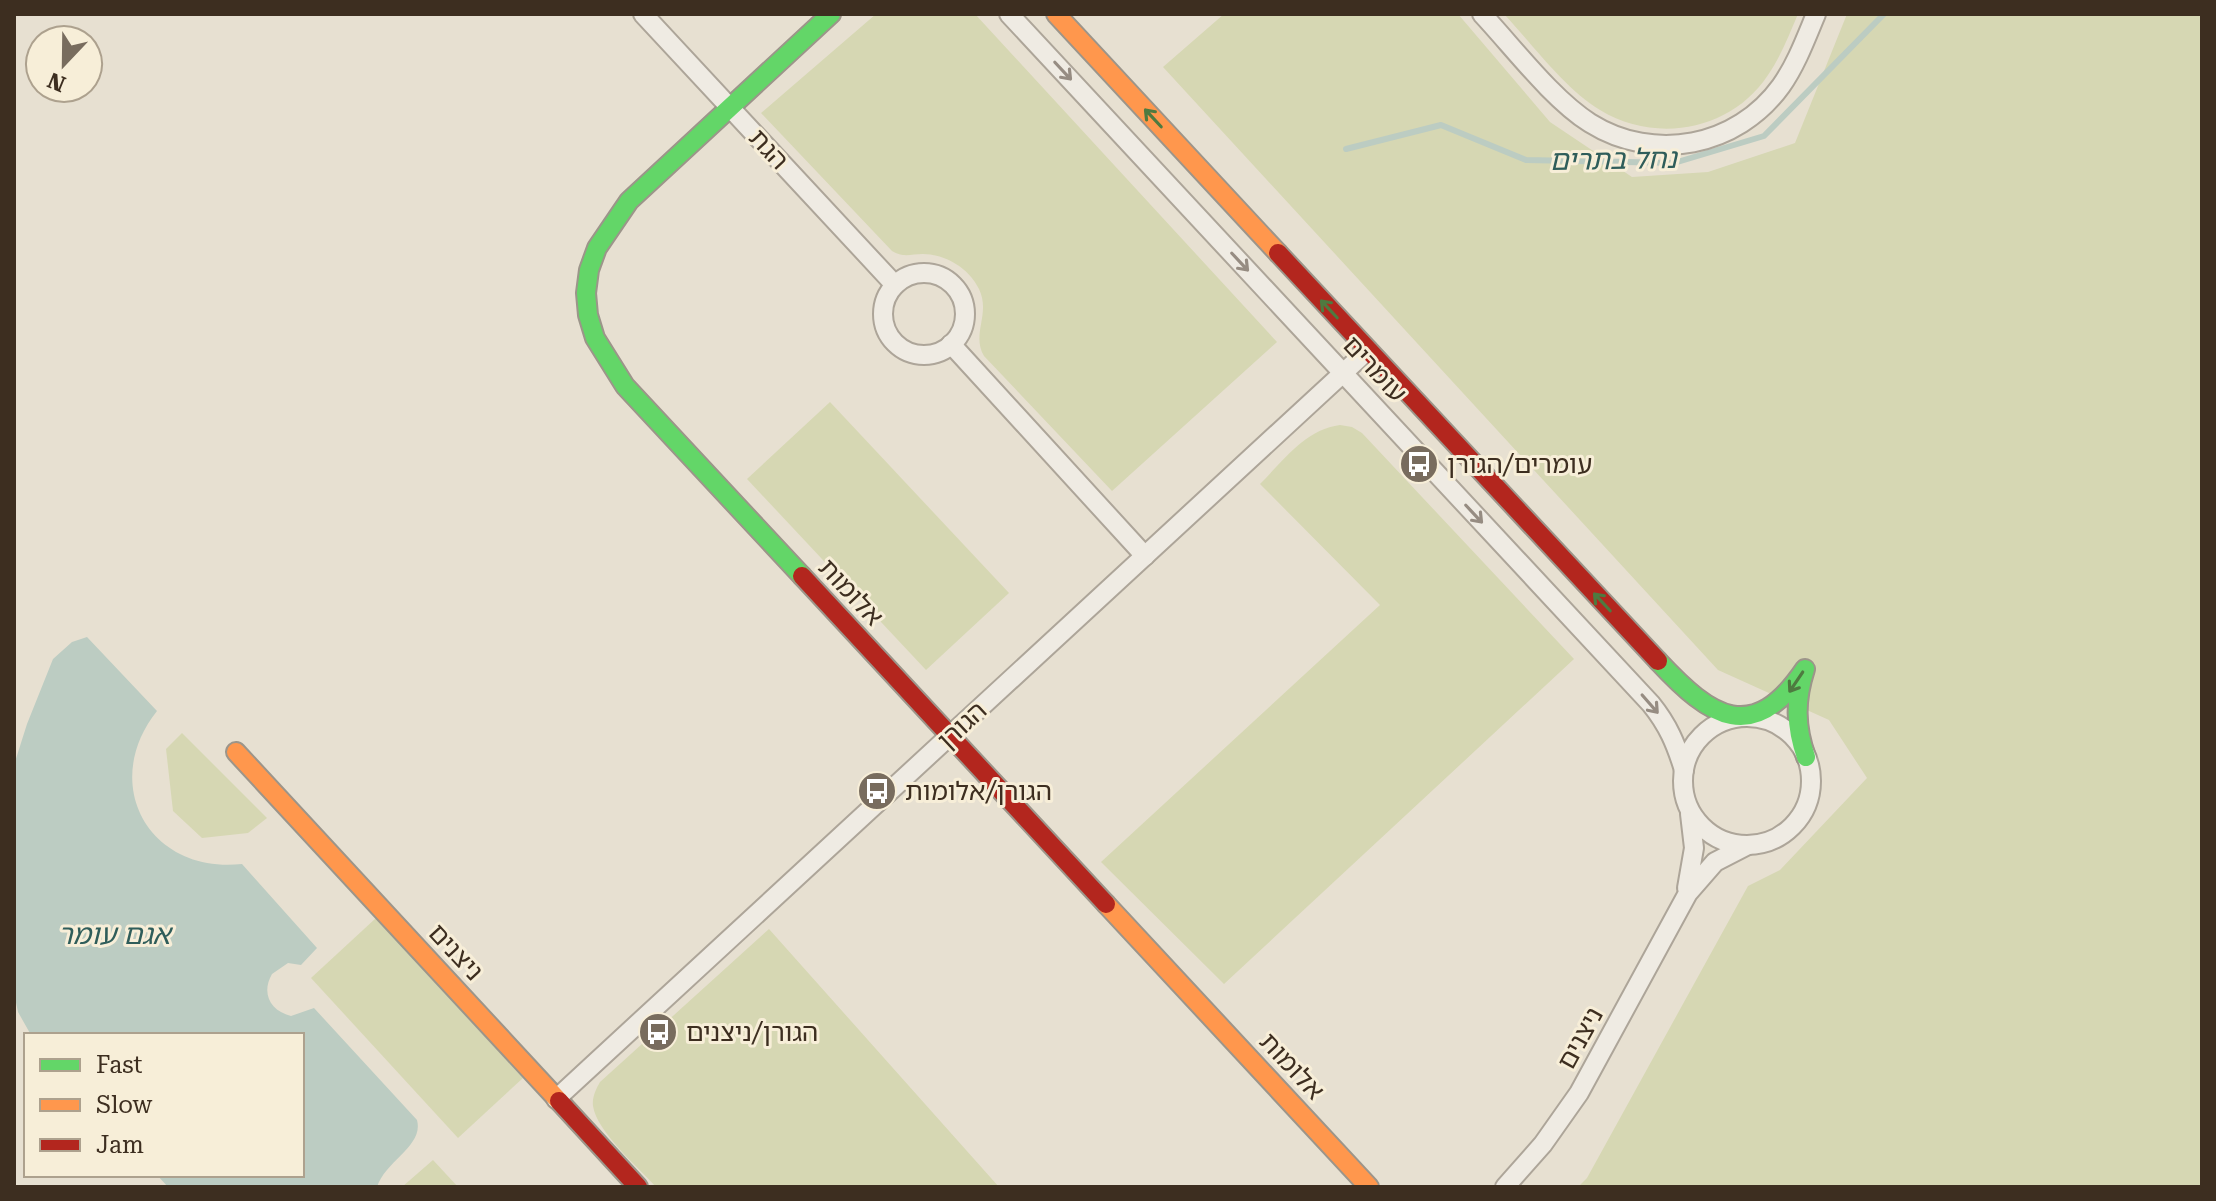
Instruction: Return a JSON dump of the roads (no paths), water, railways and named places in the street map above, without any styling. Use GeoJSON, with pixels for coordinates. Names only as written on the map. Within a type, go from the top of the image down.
{"type":"FeatureCollection","features":[{"type":"Feature","properties":{"kind":"street","name":"הגת"},"geometry":{"type":"LineString","coordinates":[[643,14],[895,285]]}},
{"type":"Feature","properties":{"kind":"street","name":"אלומות"},"geometry":{"type":"LineString","coordinates":[[831,14],[629,201],[602,236],[587,272],[585,297],[596,344],[625,386],[1369,1187]]}},
{"type":"Feature","properties":{"kind":"street","name":"עומרים"},"geometry":{"type":"LineString","coordinates":[[1009,14],[1651,704],[1675,740],[1684,770]]}},
{"type":"Feature","properties":{"kind":"street","name":"עומרים"},"geometry":{"type":"LineString","coordinates":[[1056,14],[1685,690],[1710,708],[1736,718],[1746,718]]}},
{"type":"Feature","properties":{"kind":"street"},"geometry":{"type":"LineString","coordinates":[[1482,14],[1559,97],[1589,122],[1622,139],[1656,146],[1691,144],[1725,134],[1755,114],[1781,86],[1816,14]]}},
{"type":"Feature","properties":{"kind":"street"},"geometry":{"type":"LineString","coordinates":[[923,273],[939,276],[953,285],[962,298],[965,313],[962,329],[951,344],[925,355],[909,352],[895,343],[886,330],[883,314],[886,298],[895,285],[908,276],[923,273]]}},
{"type":"Feature","properties":{"kind":"street"},"geometry":{"type":"LineString","coordinates":[[951,344],[1145,556]]}},
{"type":"Feature","properties":{"kind":"street","name":"הגורן"},"geometry":{"type":"LineString","coordinates":[[556,1099],[1368,350]]}},
{"type":"Feature","properties":{"kind":"street"},"geometry":{"type":"LineString","coordinates":[[1805,669],[1798,690],[1795,719],[1798,738],[1806,757],[1810,793],[1800,817],[1772,840],[1748,845],[1723,840],[1702,827],[1688,806],[1684,770],[1693,746],[1701,736],[1722,723],[1762,714],[1778,704],[1805,669]]}},
{"type":"Feature","properties":{"kind":"street"},"geometry":{"type":"LineString","coordinates":[[1746,718],[1758,719],[1782,729],[1800,746],[1806,757]]}},
{"type":"Feature","properties":{"kind":"street","name":"ניצנים"},"geometry":{"type":"LineString","coordinates":[[236,752],[638,1187]]}},
{"type":"Feature","properties":{"kind":"street","name":"ניצנים"},"geometry":{"type":"LineString","coordinates":[[1682,902],[1693,859],[1688,806]]}},
{"type":"Feature","properties":{"kind":"street","name":"ניצנים"},"geometry":{"type":"LineString","coordinates":[[1505,1187],[1543,1144],[1579,1093],[1682,902],[1715,862],[1748,845]]}},
{"type":"Feature","properties":{"kind":"water","name":"אגם עומר"},"geometry":{"type":"Polygon","coordinates":[[[87,637],[157,711],[140,739],[133,767],[134,794],[143,819],[159,839],[181,855],[209,863],[242,864],[317,948],[301,965],[288,963],[272,974],[267,988],[273,1006],[291,1016],[314,1008],[417,1120],[415,1138],[377,1187],[168,1187],[159,1177],[304,1177],[304,1033],[30,1033],[18,1012],[14,993],[14,765],[53,659],[72,642],[87,637]]]}},
{"type":"Feature","properties":{"kind":"waterway","name":"נחל בתרים"},"geometry":{"type":"LineString","coordinates":[[1346,149],[1441,125],[1526,160],[1674,163],[1764,136],[1884,14]]}},
{"type":"Feature","properties":{"kind":"place","name":"עומרים/הגורן"},"geometry":{"type":"Point","coordinates":[1419,464]}},
{"type":"Feature","properties":{"kind":"place","name":"הגורן/אלומות"},"geometry":{"type":"Point","coordinates":[877,791]}},
{"type":"Feature","properties":{"kind":"place","name":"הגורן/ניצנים"},"geometry":{"type":"Point","coordinates":[658,1032]}}]}
